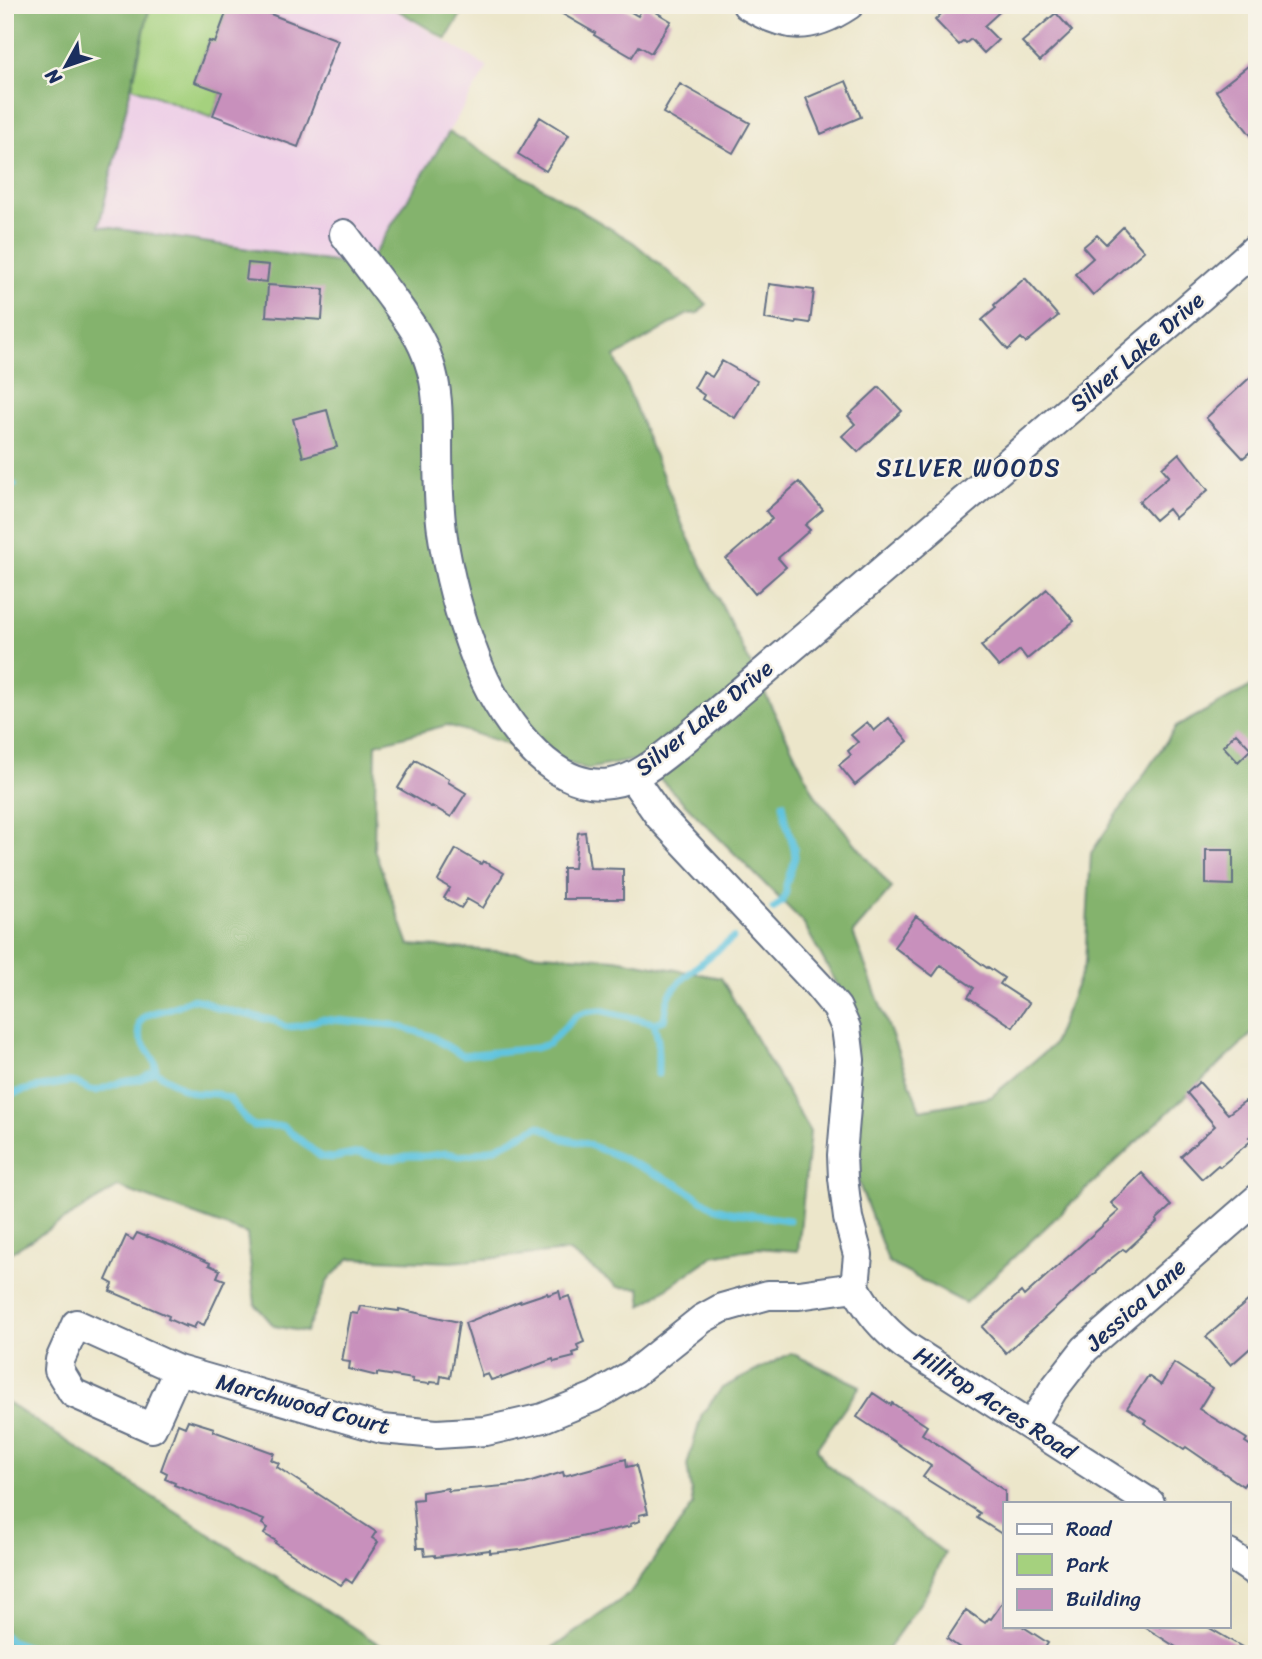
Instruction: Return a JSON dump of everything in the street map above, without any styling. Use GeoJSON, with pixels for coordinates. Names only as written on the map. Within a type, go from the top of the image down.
{"type":"FeatureCollection","features":[{"type":"Feature","properties":{"kind":"street"},"geometry":{"type":"LineString","coordinates":[[747,5],[777,21],[793,24],[827,19],[849,5]]}},
{"type":"Feature","properties":{"kind":"street","name":"Silver Lake Drive"},"geometry":{"type":"LineString","coordinates":[[344,234],[414,328],[430,363],[438,413],[442,534],[464,627],[477,662],[490,689],[524,740],[542,759],[571,779],[598,784],[620,782],[632,777],[679,744],[916,543],[1257,247]]}},
{"type":"Feature","properties":{"kind":"street"},"geometry":{"type":"LineString","coordinates":[[632,777],[660,817],[818,985],[836,1008],[846,1028],[850,1060],[842,1166],[848,1218],[858,1255],[855,1287]]}},
{"type":"Feature","properties":{"kind":"street","name":"Jessica Lane"},"geometry":{"type":"LineString","coordinates":[[1031,1426],[1053,1390],[1085,1349],[1257,1199]]}},
{"type":"Feature","properties":{"kind":"street","name":"Marchwood Court"},"geometry":{"type":"LineString","coordinates":[[178,1370],[382,1429],[437,1434],[486,1431],[543,1418],[594,1397],[633,1374],[702,1319],[722,1308],[768,1295],[799,1295],[855,1287]]}},
{"type":"Feature","properties":{"kind":"street","name":"Hilltop Acres Road"},"geometry":{"type":"LineString","coordinates":[[855,1287],[874,1318],[904,1345],[1148,1502]]}},
{"type":"Feature","properties":{"kind":"street"},"geometry":{"type":"LineString","coordinates":[[1230,1555],[1257,1573]]}},
{"type":"Feature","properties":{"kind":"shaded area"},"geometry":{"type":"Polygon","coordinates":[[[150,5],[386,5],[488,67],[366,267],[99,226],[150,5]]]}},
{"type":"Feature","properties":{"kind":"green space"},"geometry":{"type":"Polygon","coordinates":[[[5,5],[150,5],[99,226],[366,267],[449,132],[633,242],[707,304],[698,313],[688,314],[615,357],[685,531],[815,795],[892,888],[853,933],[920,1110],[991,1097],[1053,1045],[1085,963],[1091,853],[1176,727],[1257,683],[1257,1029],[965,1303],[889,1263],[858,1181],[855,1016],[802,921],[640,759],[587,769],[447,725],[376,744],[374,849],[409,945],[615,959],[721,978],[810,1132],[798,1251],[757,1248],[713,1256],[642,1306],[640,1288],[618,1287],[568,1251],[451,1262],[350,1258],[328,1280],[306,1332],[274,1326],[255,1304],[247,1234],[118,1187],[5,1256],[5,5]]]}},
{"type":"Feature","properties":{"kind":"green space"},"geometry":{"type":"Polygon","coordinates":[[[150,5],[229,5],[218,34],[223,47],[209,41],[194,81],[222,92],[212,118],[132,87],[150,5]]]}},
{"type":"Feature","properties":{"kind":"green space"},"geometry":{"type":"Polygon","coordinates":[[[389,5],[467,5],[446,39],[389,5]]]}},
{"type":"Feature","properties":{"kind":"green space"},"geometry":{"type":"Polygon","coordinates":[[[791,1353],[860,1386],[817,1448],[825,1463],[945,1553],[925,1596],[884,1654],[544,1654],[629,1594],[693,1505],[687,1465],[702,1414],[722,1388],[791,1353]]]}},
{"type":"Feature","properties":{"kind":"green space"},"geometry":{"type":"Polygon","coordinates":[[[5,1401],[394,1654],[5,1654],[5,1401]]]}},
{"type":"Feature","properties":{"kind":"building"},"geometry":{"type":"Polygon","coordinates":[[[229,5],[261,5],[260,10],[338,40],[298,147],[213,115],[222,92],[194,82],[209,41],[215,43],[229,5]]]}},
{"type":"Feature","properties":{"kind":"building"},"geometry":{"type":"Polygon","coordinates":[[[547,5],[619,5],[638,16],[644,5],[671,21],[651,53],[639,46],[632,57],[547,5]]]}},
{"type":"Feature","properties":{"kind":"building"},"geometry":{"type":"Polygon","coordinates":[[[950,5],[1007,5],[984,26],[998,40],[984,53],[971,39],[959,45],[935,20],[950,5]]]}},
{"type":"Feature","properties":{"kind":"building"},"geometry":{"type":"Polygon","coordinates":[[[1056,13],[1072,31],[1040,61],[1022,42],[1056,13]]]}},
{"type":"Feature","properties":{"kind":"building"},"geometry":{"type":"Polygon","coordinates":[[[1257,59],[1257,143],[1216,91],[1257,59]]]}},
{"type":"Feature","properties":{"kind":"building"},"geometry":{"type":"Polygon","coordinates":[[[846,81],[861,117],[821,134],[806,98],[846,81]]]}},
{"type":"Feature","properties":{"kind":"building"},"geometry":{"type":"Polygon","coordinates":[[[680,84],[750,123],[733,153],[663,113],[680,84]]]}},
{"type":"Feature","properties":{"kind":"building"},"geometry":{"type":"Polygon","coordinates":[[[540,117],[569,135],[546,171],[518,154],[540,117]]]}},
{"type":"Feature","properties":{"kind":"building"},"geometry":{"type":"Polygon","coordinates":[[[1123,227],[1144,251],[1093,295],[1075,274],[1093,258],[1083,247],[1097,235],[1106,244],[1123,227]]]}},
{"type":"Feature","properties":{"kind":"building"},"geometry":{"type":"Polygon","coordinates":[[[248,263],[269,265],[267,282],[246,280],[248,263]]]}},
{"type":"Feature","properties":{"kind":"building"},"geometry":{"type":"Polygon","coordinates":[[[1025,278],[1058,316],[1026,343],[1021,338],[1008,350],[982,320],[996,308],[994,305],[1025,278]]]}},
{"type":"Feature","properties":{"kind":"building"},"geometry":{"type":"Polygon","coordinates":[[[769,284],[814,290],[810,323],[797,321],[796,324],[765,319],[769,284]]]}},
{"type":"Feature","properties":{"kind":"building"},"geometry":{"type":"Polygon","coordinates":[[[268,285],[324,289],[322,320],[266,316],[268,285]]]}},
{"type":"Feature","properties":{"kind":"building"},"geometry":{"type":"Polygon","coordinates":[[[722,361],[757,381],[735,418],[702,399],[704,395],[694,388],[703,372],[712,377],[722,361]]]}},
{"type":"Feature","properties":{"kind":"building"},"geometry":{"type":"Polygon","coordinates":[[[1257,371],[1257,446],[1243,458],[1206,418],[1257,371]]]}},
{"type":"Feature","properties":{"kind":"building"},"geometry":{"type":"Polygon","coordinates":[[[879,387],[902,411],[858,452],[842,436],[855,424],[848,416],[879,387]]]}},
{"type":"Feature","properties":{"kind":"building"},"geometry":{"type":"Polygon","coordinates":[[[327,410],[337,447],[303,457],[293,419],[327,410]]]}},
{"type":"Feature","properties":{"kind":"building"},"geometry":{"type":"Polygon","coordinates":[[[1179,453],[1208,490],[1175,518],[1168,509],[1155,520],[1139,502],[1169,476],[1162,468],[1179,453]]]}},
{"type":"Feature","properties":{"kind":"building"},"geometry":{"type":"Polygon","coordinates":[[[799,482],[823,510],[805,525],[810,530],[778,558],[786,567],[755,594],[726,559],[772,519],[766,511],[799,482]]]}},
{"type":"Feature","properties":{"kind":"building"},"geometry":{"type":"Polygon","coordinates":[[[1047,589],[1074,621],[1027,659],[1020,650],[999,667],[981,646],[1047,589]]]}},
{"type":"Feature","properties":{"kind":"building"},"geometry":{"type":"Polygon","coordinates":[[[889,718],[908,741],[855,785],[839,765],[851,755],[848,751],[858,742],[851,735],[867,722],[874,731],[889,718]]]}},
{"type":"Feature","properties":{"kind":"building"},"geometry":{"type":"Polygon","coordinates":[[[1236,733],[1251,749],[1238,762],[1223,746],[1236,733]]]}},
{"type":"Feature","properties":{"kind":"building"},"geometry":{"type":"Polygon","coordinates":[[[415,760],[449,779],[448,782],[466,793],[451,817],[398,788],[415,760]]]}},
{"type":"Feature","properties":{"kind":"building"},"geometry":{"type":"Polygon","coordinates":[[[585,832],[590,868],[623,869],[623,899],[563,899],[563,868],[574,868],[578,833],[585,832]]]}},
{"type":"Feature","properties":{"kind":"building"},"geometry":{"type":"Polygon","coordinates":[[[456,849],[481,864],[483,861],[504,873],[483,908],[467,899],[461,908],[444,898],[450,888],[438,881],[456,849]]]}},
{"type":"Feature","properties":{"kind":"building"},"geometry":{"type":"Polygon","coordinates":[[[1206,850],[1233,850],[1233,885],[1206,884],[1206,850]]]}},
{"type":"Feature","properties":{"kind":"building"},"geometry":{"type":"Polygon","coordinates":[[[916,916],[1004,978],[1000,984],[1029,1003],[1013,1027],[968,997],[974,988],[941,965],[933,976],[894,947],[916,916]]]}},
{"type":"Feature","properties":{"kind":"building"},"geometry":{"type":"Polygon","coordinates":[[[1199,1082],[1228,1114],[1245,1101],[1257,1115],[1257,1131],[1249,1137],[1252,1140],[1202,1179],[1181,1156],[1215,1126],[1187,1093],[1199,1082]]]}},
{"type":"Feature","properties":{"kind":"building"},"geometry":{"type":"Polygon","coordinates":[[[1142,1173],[1171,1206],[1126,1251],[1123,1249],[1108,1261],[1006,1353],[982,1327],[1021,1292],[1024,1296],[1119,1211],[1111,1203],[1142,1173]]]}},
{"type":"Feature","properties":{"kind":"building"},"geometry":{"type":"Polygon","coordinates":[[[137,1233],[175,1247],[220,1270],[217,1277],[225,1280],[204,1325],[197,1322],[194,1328],[186,1327],[168,1319],[169,1316],[110,1291],[113,1284],[106,1280],[126,1236],[133,1240],[137,1233]]]}},
{"type":"Feature","properties":{"kind":"building"},"geometry":{"type":"Polygon","coordinates":[[[559,1291],[561,1299],[569,1296],[584,1342],[577,1345],[579,1351],[573,1353],[574,1357],[554,1362],[553,1359],[502,1378],[491,1380],[488,1374],[482,1376],[465,1323],[520,1301],[559,1291]]]}},
{"type":"Feature","properties":{"kind":"building"},"geometry":{"type":"Polygon","coordinates":[[[1257,1293],[1257,1342],[1231,1365],[1206,1337],[1257,1293]]]}},
{"type":"Feature","properties":{"kind":"building"},"geometry":{"type":"Polygon","coordinates":[[[360,1306],[399,1309],[459,1322],[450,1378],[441,1376],[440,1383],[429,1384],[349,1369],[350,1362],[342,1361],[351,1313],[358,1314],[360,1306]]]}},
{"type":"Feature","properties":{"kind":"building"},"geometry":{"type":"Polygon","coordinates":[[[1174,1363],[1212,1388],[1199,1409],[1247,1439],[1245,1442],[1257,1450],[1257,1490],[1245,1483],[1243,1486],[1186,1447],[1184,1449],[1144,1423],[1146,1420],[1127,1408],[1148,1376],[1161,1385],[1174,1363]]]}},
{"type":"Feature","properties":{"kind":"building"},"geometry":{"type":"Polygon","coordinates":[[[873,1393],[927,1426],[922,1434],[1005,1491],[1003,1535],[977,1518],[980,1513],[923,1477],[931,1466],[857,1417],[873,1393]]]}},
{"type":"Feature","properties":{"kind":"building"},"geometry":{"type":"Polygon","coordinates":[[[188,1420],[274,1453],[271,1460],[279,1463],[277,1467],[376,1532],[372,1538],[378,1542],[352,1583],[346,1579],[341,1585],[275,1543],[276,1541],[264,1534],[268,1528],[262,1524],[264,1520],[165,1479],[167,1473],[161,1470],[178,1424],[185,1427],[188,1420]]]}},
{"type":"Feature","properties":{"kind":"building"},"geometry":{"type":"Polygon","coordinates":[[[626,1459],[627,1467],[636,1465],[648,1513],[639,1515],[640,1521],[630,1524],[631,1526],[521,1550],[490,1553],[490,1550],[435,1557],[425,1556],[424,1548],[417,1548],[413,1500],[422,1499],[422,1492],[525,1484],[563,1472],[564,1476],[626,1459]]]}},
{"type":"Feature","properties":{"kind":"building"},"geometry":{"type":"Polygon","coordinates":[[[1003,1602],[1003,1628],[1025,1628],[1048,1643],[1041,1654],[969,1654],[947,1639],[966,1610],[985,1623],[1003,1602]]]}},
{"type":"Feature","properties":{"kind":"building"},"geometry":{"type":"Polygon","coordinates":[[[1146,1628],[1209,1628],[1254,1654],[1187,1654],[1146,1628]]]}},
{"type":"Feature","properties":{"kind":"waterway"},"geometry":{"type":"LineString","coordinates":[[5,483],[14,485]]}},
{"type":"Feature","properties":{"kind":"waterway"},"geometry":{"type":"LineString","coordinates":[[773,909],[782,901],[786,892],[795,857],[783,803]]}},
{"type":"Feature","properties":{"kind":"waterway"},"geometry":{"type":"LineString","coordinates":[[155,1071],[154,1061],[139,1033],[140,1021],[147,1015],[192,999],[217,1008],[275,1021],[286,1027],[300,1026],[321,1019],[394,1025],[431,1036],[463,1055],[536,1048],[548,1044],[577,1015],[585,1012],[600,1010],[654,1023],[664,1020],[668,999],[676,986],[733,938]]}},
{"type":"Feature","properties":{"kind":"waterway"},"geometry":{"type":"LineString","coordinates":[[654,1023],[658,1040],[658,1074]]}},
{"type":"Feature","properties":{"kind":"waterway"},"geometry":{"type":"LineString","coordinates":[[155,1071],[194,1093],[217,1094],[229,1098],[254,1126],[283,1126],[321,1157],[333,1158],[359,1153],[394,1159],[446,1153],[460,1156],[495,1148],[539,1126],[564,1139],[613,1154],[677,1184],[713,1207],[789,1220]]}},
{"type":"Feature","properties":{"kind":"waterway"},"geometry":{"type":"LineString","coordinates":[[5,1095],[69,1082],[96,1091],[121,1082],[141,1079],[155,1071]]}},
{"type":"Feature","properties":{"kind":"waterway"},"geometry":{"type":"LineString","coordinates":[[5,1636],[43,1653]]}},
{"type":"Feature","properties":{"kind":"district","name":"SILVER WOODS"},"geometry":{"type":"Point","coordinates":[969,468]}}]}
